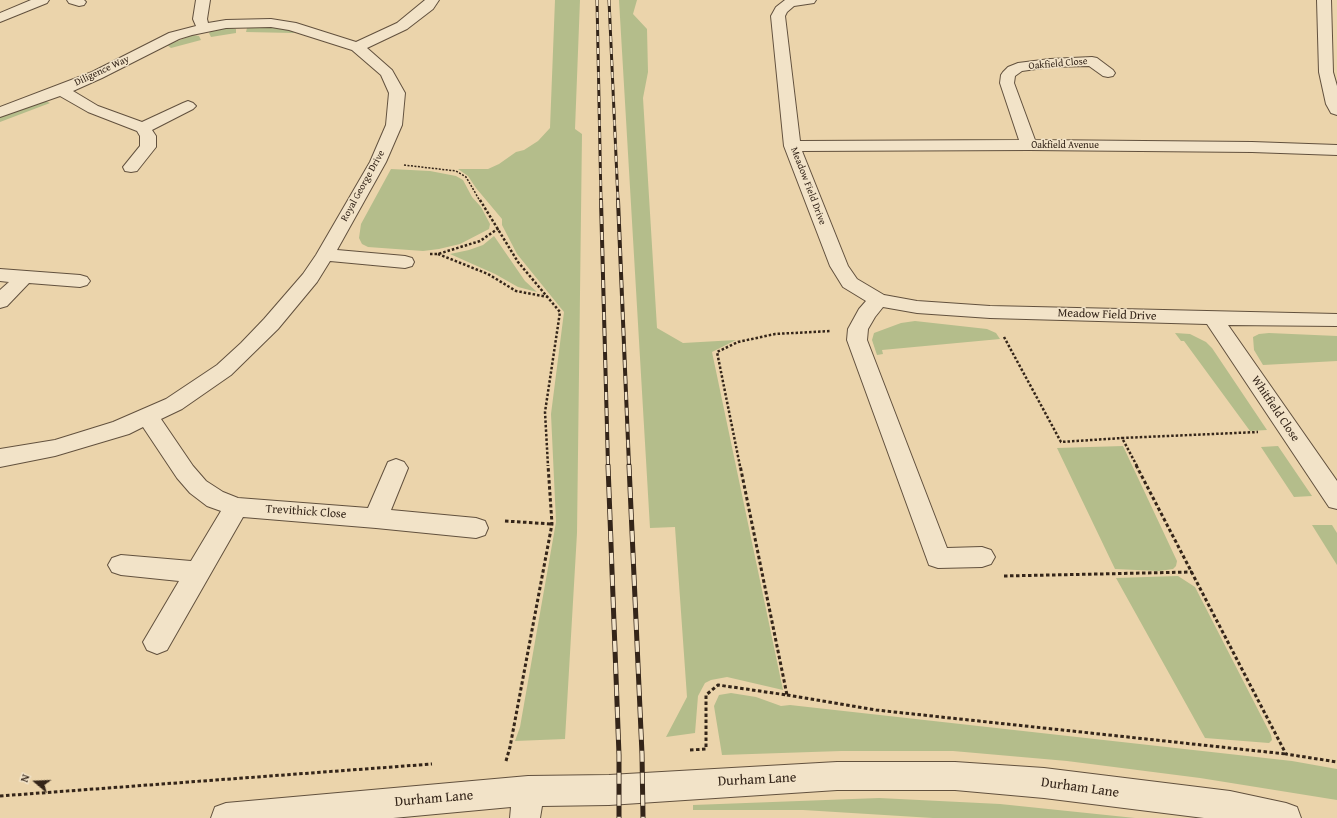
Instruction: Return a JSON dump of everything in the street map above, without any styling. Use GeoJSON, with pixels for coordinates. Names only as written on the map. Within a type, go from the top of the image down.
{"type":"FeatureCollection","features":[{"type":"Feature","properties":{"kind":"street"},"geometry":{"type":"LineString","coordinates":[[0,18],[42,0]]}},
{"type":"Feature","properties":{"kind":"street"},"geometry":{"type":"LineString","coordinates":[[203,0],[200,19],[203,27]]}},
{"type":"Feature","properties":{"kind":"street"},"geometry":{"type":"LineString","coordinates":[[357,46],[402,26],[428,6],[432,0]]}},
{"type":"Feature","properties":{"kind":"street","name":"Meadow Field Drive"},"geometry":{"type":"LineString","coordinates":[[809,0],[788,2],[778,16],[792,146],[839,266],[850,283],[878,300],[917,306],[990,312],[1337,320]]}},
{"type":"Feature","properties":{"kind":"street"},"geometry":{"type":"LineString","coordinates":[[1324,0],[1331,33],[1326,72],[1334,104],[1337,110]]}},
{"type":"Feature","properties":{"kind":"street","name":"Royal George Drive"},"geometry":{"type":"LineString","coordinates":[[0,458],[55,448],[121,428],[174,404],[224,370],[272,324],[310,278],[325,255],[378,162],[394,125],[397,93],[387,73],[357,46],[291,26],[271,22],[226,24],[203,27]]}},
{"type":"Feature","properties":{"kind":"street","name":"Diligence Way"},"geometry":{"type":"LineString","coordinates":[[0,112],[61,90],[174,36],[203,27]]}},
{"type":"Feature","properties":{"kind":"street","name":"Oakfield Close"},"geometry":{"type":"LineString","coordinates":[[1029,145],[1017,115],[1007,82],[1008,75],[1013,70],[1018,67],[1050,63],[1092,61],[1108,73]]}},
{"type":"Feature","properties":{"kind":"street"},"geometry":{"type":"LineString","coordinates":[[61,90],[92,109],[143,128],[148,136],[148,147],[131,167]]}},
{"type":"Feature","properties":{"kind":"street"},"geometry":{"type":"LineString","coordinates":[[143,128],[188,106]]}},
{"type":"Feature","properties":{"kind":"street","name":"Oakfield Avenue"},"geometry":{"type":"LineString","coordinates":[[792,146],[1029,145],[1252,147],[1337,150]]}},
{"type":"Feature","properties":{"kind":"street"},"geometry":{"type":"LineString","coordinates":[[325,255],[405,262]]}},
{"type":"Feature","properties":{"kind":"street"},"geometry":{"type":"LineString","coordinates":[[0,276],[80,281]]}},
{"type":"Feature","properties":{"kind":"street"},"geometry":{"type":"LineString","coordinates":[[0,302],[23,278]]}},
{"type":"Feature","properties":{"kind":"street"},"geometry":{"type":"LineString","coordinates":[[878,300],[866,314],[858,329],[857,340],[938,558],[982,558]]}},
{"type":"Feature","properties":{"kind":"street","name":"Whitfield Close"},"geometry":{"type":"LineString","coordinates":[[1213,318],[1337,500]]}},
{"type":"Feature","properties":{"kind":"street","name":"Trevithick Close"},"geometry":{"type":"LineString","coordinates":[[147,416],[185,472],[198,487],[215,499],[236,507],[376,518],[476,528]]}},
{"type":"Feature","properties":{"kind":"street"},"geometry":{"type":"LineString","coordinates":[[376,518],[396,468]]}},
{"type":"Feature","properties":{"kind":"street"},"geometry":{"type":"LineString","coordinates":[[157,642],[236,507]]}},
{"type":"Feature","properties":{"kind":"street"},"geometry":{"type":"LineString","coordinates":[[121,565],[198,572]]}},
{"type":"Feature","properties":{"kind":"street","name":"Durham Lane"},"geometry":{"type":"LineString","coordinates":[[226,818],[527,804],[609,790],[836,776],[955,776],[1044,783],[1217,812],[1230,806],[1286,818]]}},
{"type":"Feature","properties":{"kind":"path"},"geometry":{"type":"LineString","coordinates":[[378,162],[442,169],[456,172],[466,177],[518,262],[560,312],[545,412],[552,524],[510,747],[506,761],[498,762]]}},
{"type":"Feature","properties":{"kind":"path"},"geometry":{"type":"LineString","coordinates":[[424,254],[438,254],[480,241],[498,228]]}},
{"type":"Feature","properties":{"kind":"path"},"geometry":{"type":"LineString","coordinates":[[438,254],[488,274],[516,291],[548,297]]}},
{"type":"Feature","properties":{"kind":"path"},"geometry":{"type":"LineString","coordinates":[[990,312],[1060,442],[1184,434],[1290,432]]}},
{"type":"Feature","properties":{"kind":"path"},"geometry":{"type":"LineString","coordinates":[[787,695],[717,352],[738,342],[775,334],[858,329]]}},
{"type":"Feature","properties":{"kind":"path"},"geometry":{"type":"LineString","coordinates":[[1122,438],[1286,754]]}},
{"type":"Feature","properties":{"kind":"path"},"geometry":{"type":"LineString","coordinates":[[476,528],[489,520],[552,524]]}},
{"type":"Feature","properties":{"kind":"path"},"geometry":{"type":"LineString","coordinates":[[982,558],[989,576],[1192,572]]}},
{"type":"Feature","properties":{"kind":"path"},"geometry":{"type":"LineString","coordinates":[[685,751],[706,749],[706,696],[718,685],[876,710],[1286,754],[1337,762]]}},
{"type":"Feature","properties":{"kind":"path"},"geometry":{"type":"LineString","coordinates":[[0,796],[434,764]]}},
{"type":"Feature","properties":{"kind":"green space"},"geometry":{"type":"Polygon","coordinates":[[[555,0],[580,0],[575,129],[582,134],[577,533],[565,739],[515,741],[520,727],[556,522],[551,414],[564,312],[517,254],[502,225],[502,219],[468,176],[458,169],[488,169],[538,141],[550,128],[555,0]]]}},
{"type":"Feature","properties":{"kind":"green space"},"geometry":{"type":"Polygon","coordinates":[[[619,0],[637,0],[633,14],[647,29],[648,72],[643,98],[657,328],[683,343],[736,340],[712,352],[783,690],[727,677],[711,680],[705,683],[698,696],[695,733],[666,737],[687,697],[675,527],[650,528],[619,0]]]}},
{"type":"Feature","properties":{"kind":"green space"},"geometry":{"type":"Polygon","coordinates":[[[256,26],[297,31],[293,33],[246,32],[247,28],[256,26]]]}},
{"type":"Feature","properties":{"kind":"green space"},"geometry":{"type":"Polygon","coordinates":[[[231,28],[236,29],[236,33],[211,37],[209,33],[212,30],[231,28]]]}},
{"type":"Feature","properties":{"kind":"green space"},"geometry":{"type":"Polygon","coordinates":[[[193,35],[199,36],[201,40],[171,48],[167,45],[193,35]]]}},
{"type":"Feature","properties":{"kind":"green space"},"geometry":{"type":"Polygon","coordinates":[[[46,101],[50,103],[0,122],[0,116],[46,101]]]}},
{"type":"Feature","properties":{"kind":"green space"},"geometry":{"type":"Polygon","coordinates":[[[391,169],[430,171],[456,176],[463,180],[472,197],[481,207],[490,224],[489,229],[460,244],[423,251],[368,247],[362,244],[359,238],[361,224],[391,169]]]}},
{"type":"Feature","properties":{"kind":"green space"},"geometry":{"type":"Polygon","coordinates":[[[494,236],[525,281],[537,292],[518,287],[495,274],[450,254],[483,245],[494,236]]]}},
{"type":"Feature","properties":{"kind":"green space"},"geometry":{"type":"Polygon","coordinates":[[[915,321],[987,329],[996,333],[1000,339],[882,350],[883,354],[877,355],[872,340],[874,333],[901,323],[915,321]]]}},
{"type":"Feature","properties":{"kind":"green space"},"geometry":{"type":"Polygon","coordinates":[[[1175,333],[1190,334],[1206,342],[1212,348],[1267,430],[1250,431],[1184,341],[1181,341],[1175,333]]]}},
{"type":"Feature","properties":{"kind":"green space"},"geometry":{"type":"Polygon","coordinates":[[[1269,333],[1337,336],[1337,361],[1263,365],[1254,350],[1253,337],[1259,334],[1269,333]]]}},
{"type":"Feature","properties":{"kind":"green space"},"geometry":{"type":"Polygon","coordinates":[[[1123,446],[1177,561],[1176,566],[1173,569],[1159,571],[1115,569],[1057,448],[1123,446]]]}},
{"type":"Feature","properties":{"kind":"green space"},"geometry":{"type":"Polygon","coordinates":[[[1278,446],[1312,496],[1294,497],[1261,447],[1278,446]]]}},
{"type":"Feature","properties":{"kind":"green space"},"geometry":{"type":"Polygon","coordinates":[[[1312,525],[1332,525],[1337,533],[1337,565],[1312,525]]]}},
{"type":"Feature","properties":{"kind":"green space"},"geometry":{"type":"Polygon","coordinates":[[[1178,576],[1195,587],[1271,735],[1272,740],[1269,743],[1205,738],[1116,578],[1178,576]]]}},
{"type":"Feature","properties":{"kind":"green space"},"geometry":{"type":"Polygon","coordinates":[[[731,693],[756,697],[781,706],[790,705],[1292,761],[1337,769],[1337,800],[1200,778],[1067,761],[953,751],[841,751],[722,755],[714,706],[719,695],[731,693]]]}},
{"type":"Feature","properties":{"kind":"green space"},"geometry":{"type":"Polygon","coordinates":[[[879,798],[1000,804],[1135,818],[933,818],[803,810],[693,810],[693,805],[879,798]]]}},
{"type":"Feature","properties":{"kind":"railway"},"geometry":{"type":"LineString","coordinates":[[597,0],[601,201]]}},
{"type":"Feature","properties":{"kind":"railway"},"geometry":{"type":"LineString","coordinates":[[609,0],[618,201]]}},
{"type":"Feature","properties":{"kind":"railway"},"geometry":{"type":"LineString","coordinates":[[601,200],[608,466]]}},
{"type":"Feature","properties":{"kind":"railway"},"geometry":{"type":"LineString","coordinates":[[618,200],[629,466]]}},
{"type":"Feature","properties":{"kind":"railway"},"geometry":{"type":"LineString","coordinates":[[608,465],[619,755],[619,818]]}},
{"type":"Feature","properties":{"kind":"railway"},"geometry":{"type":"LineString","coordinates":[[629,465],[642,754],[643,818]]}}]}
